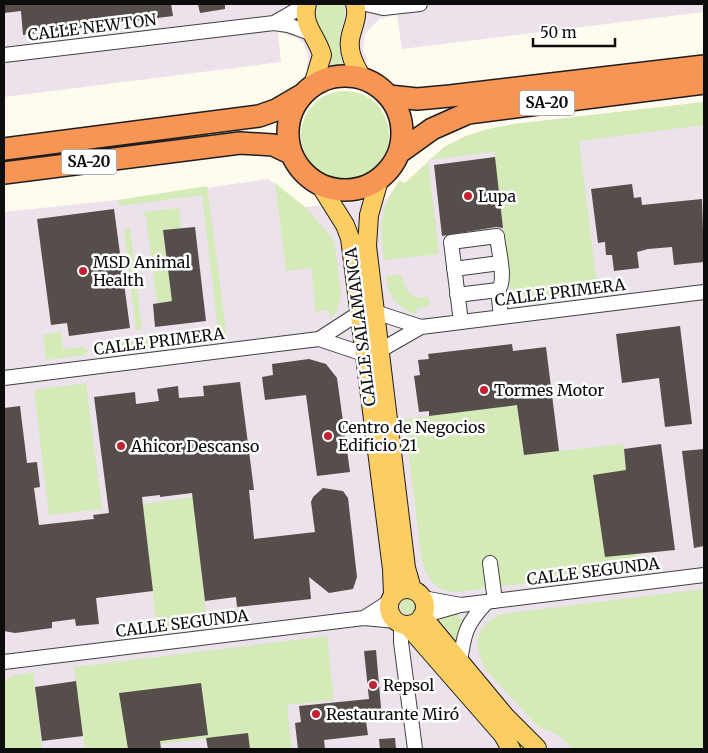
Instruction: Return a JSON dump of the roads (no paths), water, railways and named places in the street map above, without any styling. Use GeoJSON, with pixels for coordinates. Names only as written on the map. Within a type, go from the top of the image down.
{"type":"FeatureCollection","features":[{"type":"Feature","properties":{"kind":"highway","name":"SA-20"},"geometry":{"type":"LineString","coordinates":[[389,96],[416,99],[450,96],[704,66]]}},
{"type":"Feature","properties":{"kind":"highway","name":"SA-20"},"geometry":{"type":"LineString","coordinates":[[4,149],[254,117],[276,110],[308,90],[337,76],[362,78],[377,85],[389,96],[399,113],[403,132],[400,152],[392,167],[379,180],[361,189],[340,191],[320,185],[307,177],[297,166],[290,153],[287,132],[291,112],[308,90]]}},
{"type":"Feature","properties":{"kind":"highway","name":"SA-20"},"geometry":{"type":"LineString","coordinates":[[400,152],[432,129],[468,112],[704,82]]}},
{"type":"Feature","properties":{"kind":"highway","name":"SA-20"},"geometry":{"type":"LineString","coordinates":[[4,173],[240,143],[273,145],[290,153]]}},
{"type":"Feature","properties":{"kind":"main road"},"geometry":{"type":"LineString","coordinates":[[307,4],[305,17],[310,33],[320,47],[322,55],[308,90]]}},
{"type":"Feature","properties":{"kind":"main road"},"geometry":{"type":"LineString","coordinates":[[355,4],[356,23],[350,40],[350,48],[352,59],[362,78]]}},
{"type":"Feature","properties":{"kind":"main road","name":"CALLE SALAMANCA"},"geometry":{"type":"LineString","coordinates":[[371,352],[406,568],[417,594],[407,621],[390,612],[392,570],[367,313],[367,229],[379,180]]}},
{"type":"Feature","properties":{"kind":"main road","name":"CALLE SALAMANCA"},"geometry":{"type":"LineString","coordinates":[[320,185],[345,226],[350,238],[367,313]]}},
{"type":"Feature","properties":{"kind":"main road"},"geometry":{"type":"LineString","coordinates":[[391,598],[401,590],[417,594]]}},
{"type":"Feature","properties":{"kind":"main road"},"geometry":{"type":"LineString","coordinates":[[407,621],[460,662],[505,716],[537,749]]}},
{"type":"Feature","properties":{"kind":"main road"},"geometry":{"type":"LineString","coordinates":[[407,621],[503,734],[511,749]]}},
{"type":"Feature","properties":{"kind":"street","name":"CALLE NEWTON"},"geometry":{"type":"LineString","coordinates":[[274,23],[307,4]]}},
{"type":"Feature","properties":{"kind":"street"},"geometry":{"type":"LineString","coordinates":[[366,4],[383,8],[412,4]]}},
{"type":"Feature","properties":{"kind":"street"},"geometry":{"type":"LineString","coordinates":[[356,23],[383,8]]}},
{"type":"Feature","properties":{"kind":"street","name":"CALLE NEWTON"},"geometry":{"type":"LineString","coordinates":[[4,56],[274,23],[288,25],[310,33]]}},
{"type":"Feature","properties":{"kind":"street"},"geometry":{"type":"LineString","coordinates":[[457,295],[498,290],[502,286],[497,236],[451,242],[457,295],[461,322]]}},
{"type":"Feature","properties":{"kind":"street"},"geometry":{"type":"LineString","coordinates":[[454,269],[500,263]]}},
{"type":"Feature","properties":{"kind":"street"},"geometry":{"type":"LineString","coordinates":[[498,290],[502,317]]}},
{"type":"Feature","properties":{"kind":"street","name":"CALLE PRIMERA"},"geometry":{"type":"LineString","coordinates":[[4,378],[319,339],[371,352],[421,327],[704,292]]}},
{"type":"Feature","properties":{"kind":"street","name":"CALLE PRIMERA"},"geometry":{"type":"LineString","coordinates":[[319,339],[367,313],[421,327]]}},
{"type":"Feature","properties":{"kind":"street"},"geometry":{"type":"LineString","coordinates":[[460,662],[464,637],[471,618],[491,602],[490,563]]}},
{"type":"Feature","properties":{"kind":"street","name":"CALLE SEGUNDA"},"geometry":{"type":"LineString","coordinates":[[4,662],[364,618],[407,621],[461,606],[704,575]]}},
{"type":"Feature","properties":{"kind":"street","name":"CALLE SEGUNDA"},"geometry":{"type":"LineString","coordinates":[[417,594],[461,606]]}},
{"type":"Feature","properties":{"kind":"street","name":"CALLE SEGUNDA"},"geometry":{"type":"LineString","coordinates":[[364,618],[391,598]]}},
{"type":"Feature","properties":{"kind":"street"},"geometry":{"type":"LineString","coordinates":[[407,621],[401,642],[415,749]]}},
{"type":"Feature","properties":{"kind":"place","name":"Lupa"},"geometry":{"type":"Point","coordinates":[468,196]}},
{"type":"Feature","properties":{"kind":"place","name":"MSD Animal Health"},"geometry":{"type":"Point","coordinates":[83,271]}},
{"type":"Feature","properties":{"kind":"place","name":"Tormes Motor"},"geometry":{"type":"Point","coordinates":[484,390]}},
{"type":"Feature","properties":{"kind":"place","name":"Centro de Negocios Edificio 21"},"geometry":{"type":"Point","coordinates":[328,436]}},
{"type":"Feature","properties":{"kind":"place","name":"Ahicor Descanso"},"geometry":{"type":"Point","coordinates":[121,446]}},
{"type":"Feature","properties":{"kind":"place","name":"Repsol"},"geometry":{"type":"Point","coordinates":[373,685]}},
{"type":"Feature","properties":{"kind":"place","name":"Restaurante Miró"},"geometry":{"type":"Point","coordinates":[316,714]}}]}
